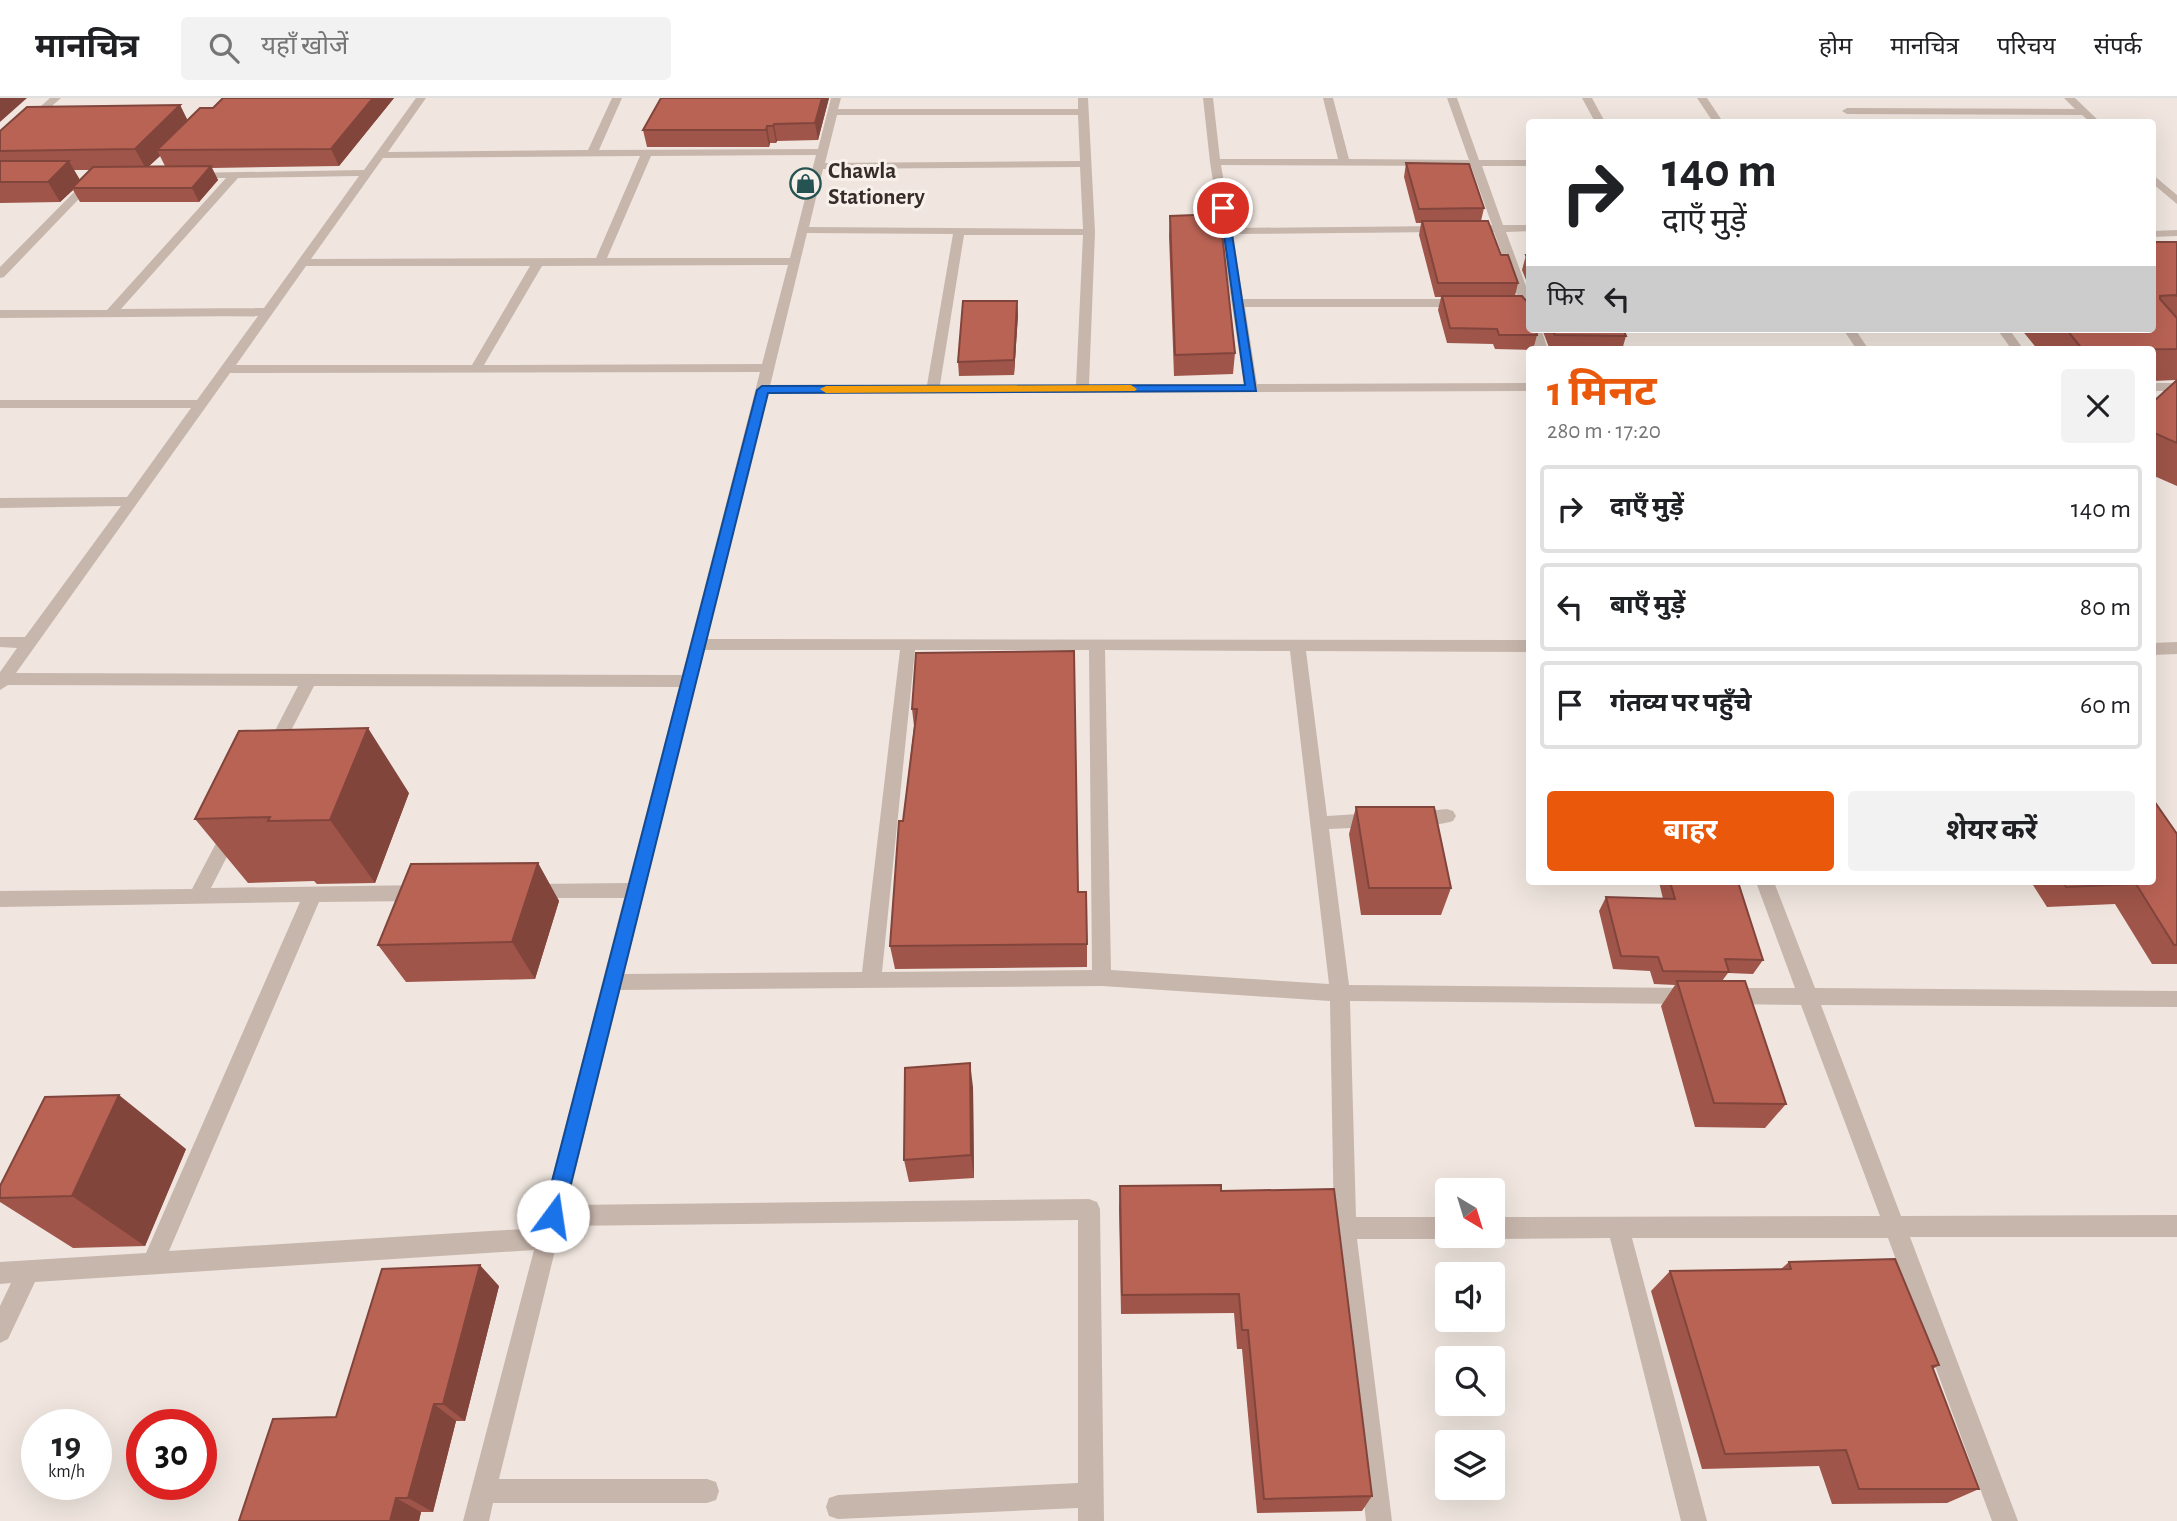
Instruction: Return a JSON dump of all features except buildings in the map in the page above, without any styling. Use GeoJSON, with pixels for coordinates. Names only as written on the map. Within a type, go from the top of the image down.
{"type":"FeatureCollection","features":[{"type":"Feature","properties":{"kind":"street"},"geometry":{"type":"LineString","coordinates":[[0,149],[57,98]]}},
{"type":"Feature","properties":{"kind":"street"},"geometry":{"type":"LineString","coordinates":[[2,682],[421,98]]}},
{"type":"Feature","properties":{"kind":"street"},"geometry":{"type":"LineString","coordinates":[[592,154],[617,98]]}},
{"type":"Feature","properties":{"kind":"street"},"geometry":{"type":"LineString","coordinates":[[1082,389],[1088,232],[1083,98]]}},
{"type":"Feature","properties":{"kind":"street"},"geometry":{"type":"LineString","coordinates":[[1208,98],[1215,162],[1251,388]]}},
{"type":"Feature","properties":{"kind":"street"},"geometry":{"type":"LineString","coordinates":[[1328,98],[1344,162]]}},
{"type":"Feature","properties":{"kind":"street"},"geometry":{"type":"LineString","coordinates":[[1452,98],[1526,302]]}},
{"type":"Feature","properties":{"kind":"street"},"geometry":{"type":"LineString","coordinates":[[1587,98],[1598,119]]}},
{"type":"Feature","properties":{"kind":"street"},"geometry":{"type":"LineString","coordinates":[[1702,98],[1716,119]]}},
{"type":"Feature","properties":{"kind":"street"},"geometry":{"type":"LineString","coordinates":[[2069,98],[2092,119]]}},
{"type":"Feature","properties":{"kind":"street"},"geometry":{"type":"LineString","coordinates":[[476,1521],[835,105],[1083,112]]}},
{"type":"Feature","properties":{"kind":"street"},"geometry":{"type":"LineString","coordinates":[[1853,119],[1844,108],[2084,112]]}},
{"type":"Feature","properties":{"kind":"street"},"geometry":{"type":"LineString","coordinates":[[380,155],[647,153],[1085,164]]}},
{"type":"Feature","properties":{"kind":"street"},"geometry":{"type":"LineString","coordinates":[[600,262],[647,153]]}},
{"type":"Feature","properties":{"kind":"street"},"geometry":{"type":"LineString","coordinates":[[1215,162],[1526,163]]}},
{"type":"Feature","properties":{"kind":"street"},"geometry":{"type":"LineString","coordinates":[[174,175],[367,173]]}},
{"type":"Feature","properties":{"kind":"street"},"geometry":{"type":"LineString","coordinates":[[111,313],[235,174]]}},
{"type":"Feature","properties":{"kind":"street"},"geometry":{"type":"LineString","coordinates":[[82,176],[109,176]]}},
{"type":"Feature","properties":{"kind":"street"},"geometry":{"type":"LineString","coordinates":[[0,274],[96,176]]}},
{"type":"Feature","properties":{"kind":"street"},"geometry":{"type":"LineString","coordinates":[[2157,181],[2177,185]]}},
{"type":"Feature","properties":{"kind":"street"},"geometry":{"type":"LineString","coordinates":[[2157,181],[2177,201]]}},
{"type":"Feature","properties":{"kind":"street"},"geometry":{"type":"LineString","coordinates":[[1227,231],[1526,228]]}},
{"type":"Feature","properties":{"kind":"street"},"geometry":{"type":"LineString","coordinates":[[803,230],[1088,232]]}},
{"type":"Feature","properties":{"kind":"street"},"geometry":{"type":"LineString","coordinates":[[933,389],[959,231]]}},
{"type":"Feature","properties":{"kind":"street"},"geometry":{"type":"LineString","coordinates":[[2156,234],[2177,233]]}},
{"type":"Feature","properties":{"kind":"street"},"geometry":{"type":"LineString","coordinates":[[303,263],[795,261]]}},
{"type":"Feature","properties":{"kind":"street"},"geometry":{"type":"LineString","coordinates":[[476,368],[538,262]]}},
{"type":"Feature","properties":{"kind":"street"},"geometry":{"type":"LineString","coordinates":[[1239,303],[1471,303]]}},
{"type":"Feature","properties":{"kind":"street"},"geometry":{"type":"LineString","coordinates":[[1512,304],[1526,307]]}},
{"type":"Feature","properties":{"kind":"street"},"geometry":{"type":"LineString","coordinates":[[0,314],[267,312]]}},
{"type":"Feature","properties":{"kind":"street"},"geometry":{"type":"LineString","coordinates":[[227,369],[768,368]]}},
{"type":"Feature","properties":{"kind":"street"},"geometry":{"type":"LineString","coordinates":[[762,390],[1526,387]]}},
{"type":"Feature","properties":{"kind":"street"},"geometry":{"type":"LineString","coordinates":[[2156,387],[2177,387]]}},
{"type":"Feature","properties":{"kind":"street"},"geometry":{"type":"LineString","coordinates":[[0,404],[202,404]]}},
{"type":"Feature","properties":{"kind":"street"},"geometry":{"type":"LineString","coordinates":[[0,503],[132,501]]}},
{"type":"Feature","properties":{"kind":"street"},"geometry":{"type":"LineString","coordinates":[[0,642],[30,643]]}},
{"type":"Feature","properties":{"kind":"street"},"geometry":{"type":"LineString","coordinates":[[698,644],[1526,646]]}},
{"type":"Feature","properties":{"kind":"street"},"geometry":{"type":"LineString","coordinates":[[1097,644],[1102,978]]}},
{"type":"Feature","properties":{"kind":"street"},"geometry":{"type":"LineString","coordinates":[[871,980],[908,645]]}},
{"type":"Feature","properties":{"kind":"street"},"geometry":{"type":"LineString","coordinates":[[1297,645],[1340,993],[1345,1228],[1379,1521]]}},
{"type":"Feature","properties":{"kind":"street"},"geometry":{"type":"LineString","coordinates":[[2156,649],[2177,649]]}},
{"type":"Feature","properties":{"kind":"street"},"geometry":{"type":"LineString","coordinates":[[264,768],[309,680]]}},
{"type":"Feature","properties":{"kind":"street"},"geometry":{"type":"LineString","coordinates":[[2,682],[689,681]]}},
{"type":"Feature","properties":{"kind":"street"},"geometry":{"type":"LineString","coordinates":[[198,896],[240,814]]}},
{"type":"Feature","properties":{"kind":"street"},"geometry":{"type":"LineString","coordinates":[[1319,823],[1447,816]]}},
{"type":"Feature","properties":{"kind":"street"},"geometry":{"type":"LineString","coordinates":[[1766,885],[2005,1521]]}},
{"type":"Feature","properties":{"kind":"street"},"geometry":{"type":"LineString","coordinates":[[515,891],[636,890]]}},
{"type":"Feature","properties":{"kind":"street"},"geometry":{"type":"LineString","coordinates":[[0,899],[448,892]]}},
{"type":"Feature","properties":{"kind":"street"},"geometry":{"type":"LineString","coordinates":[[153,1263],[313,894]]}},
{"type":"Feature","properties":{"kind":"street"},"geometry":{"type":"LineString","coordinates":[[613,982],[1102,978],[1340,993],[2177,999]]}},
{"type":"Feature","properties":{"kind":"street"},"geometry":{"type":"LineString","coordinates":[[553,1216],[1089,1209],[1091,1521]]}},
{"type":"Feature","properties":{"kind":"street"},"geometry":{"type":"LineString","coordinates":[[1505,1228],[2177,1226]]}},
{"type":"Feature","properties":{"kind":"street"},"geometry":{"type":"LineString","coordinates":[[1345,1228],[1435,1228]]}},
{"type":"Feature","properties":{"kind":"street"},"geometry":{"type":"LineString","coordinates":[[1618,1228],[1694,1521]]}},
{"type":"Feature","properties":{"kind":"street"},"geometry":{"type":"LineString","coordinates":[[0,1273],[548,1238]]}},
{"type":"Feature","properties":{"kind":"street"},"geometry":{"type":"LineString","coordinates":[[0,1331],[28,1273]]}},
{"type":"Feature","properties":{"kind":"street"},"geometry":{"type":"LineString","coordinates":[[484,1491],[706,1491]]}},
{"type":"Feature","properties":{"kind":"street"},"geometry":{"type":"LineString","coordinates":[[838,1507],[1091,1495]]}},
{"type":"Feature","properties":{"kind":"slow traffic"},"geometry":{"type":"LineString","coordinates":[[826,389],[1131,389]]}},
{"type":"Feature","properties":{"kind":"place","name":"Chawla Stationery"},"geometry":{"type":"Point","coordinates":[805,183]}},
{"type":"Feature","properties":{"kind":"route"},"geometry":{"type":"LineString","coordinates":[[553,1216],[762,390],[1251,388],[1223,208]]}}]}
